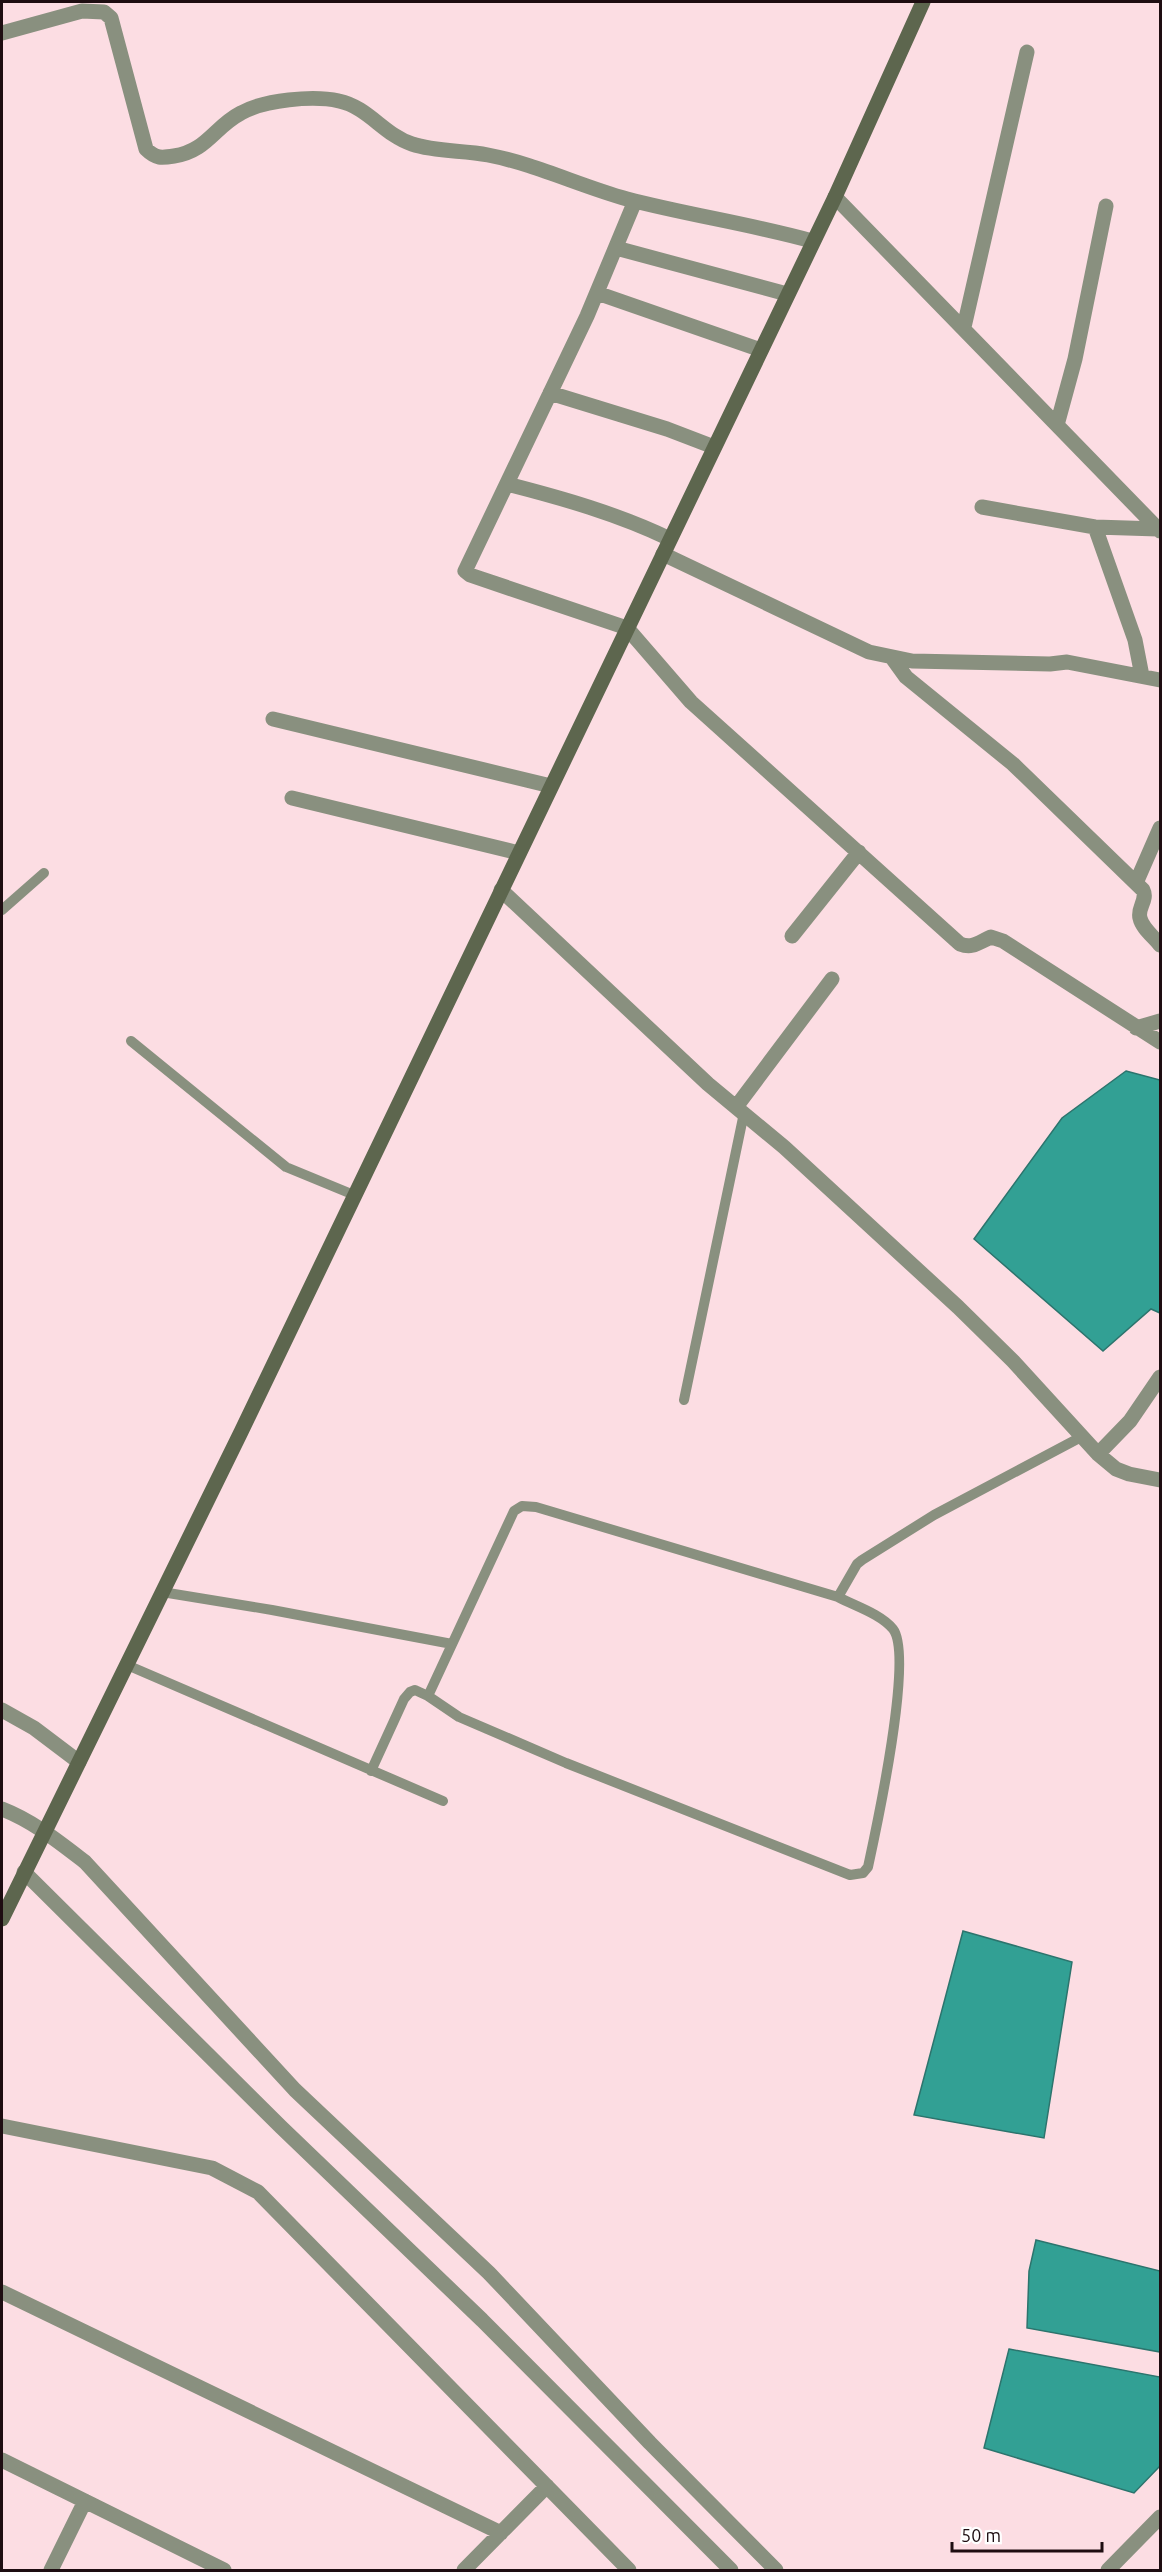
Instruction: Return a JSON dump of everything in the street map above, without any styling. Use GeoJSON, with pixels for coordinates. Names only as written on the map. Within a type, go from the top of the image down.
{"type":"FeatureCollection","features":[{"type":"Feature","properties":{"kind":"street"},"geometry":{"type":"LineString","coordinates":[[2,1919],[127,1665],[835,197],[923,2]]}},
{"type":"Feature","properties":{"kind":"street"},"geometry":{"type":"LineString","coordinates":[[2,33],[82,11],[104,12],[111,18],[146,149],[154,157],[190,154],[202,147],[228,121],[243,111],[276,102],[311,99],[337,100],[352,104],[390,134],[411,144],[489,155],[635,201],[812,241]]}},
{"type":"Feature","properties":{"kind":"street"},"geometry":{"type":"LineString","coordinates":[[964,327],[1027,52]]}},
{"type":"Feature","properties":{"kind":"street"},"geometry":{"type":"LineString","coordinates":[[835,197],[964,327],[1159,530]]}},
{"type":"Feature","properties":{"kind":"street"},"geometry":{"type":"LineString","coordinates":[[635,201],[597,293],[465,571],[470,575],[627,628],[691,702],[960,944],[968,947],[975,946],[991,937],[1003,941],[1161,1042]]}},
{"type":"Feature","properties":{"kind":"street"},"geometry":{"type":"LineString","coordinates":[[1057,425],[1075,359],[1106,206]]}},
{"type":"Feature","properties":{"kind":"street"},"geometry":{"type":"LineString","coordinates":[[616,248],[787,294]]}},
{"type":"Feature","properties":{"kind":"street"},"geometry":{"type":"LineString","coordinates":[[597,293],[761,350]]}},
{"type":"Feature","properties":{"kind":"street"},"geometry":{"type":"LineString","coordinates":[[550,393],[668,429],[714,447]]}},
{"type":"Feature","properties":{"kind":"street"},"geometry":{"type":"LineString","coordinates":[[507,484],[554,496],[644,527],[670,539]]}},
{"type":"Feature","properties":{"kind":"street"},"geometry":{"type":"LineString","coordinates":[[982,507],[1095,527],[1159,530]]}},
{"type":"Feature","properties":{"kind":"street"},"geometry":{"type":"LineString","coordinates":[[1095,527],[1135,640],[1142,676]]}},
{"type":"Feature","properties":{"kind":"street"},"geometry":{"type":"LineString","coordinates":[[663,554],[869,652],[892,658],[1018,663],[1067,662],[1161,680]]}},
{"type":"Feature","properties":{"kind":"street"},"geometry":{"type":"LineString","coordinates":[[892,658],[906,677],[1013,765],[1136,883],[1145,894],[1140,911],[1142,925],[1161,945]]}},
{"type":"Feature","properties":{"kind":"street"},"geometry":{"type":"LineString","coordinates":[[273,719],[551,786]]}},
{"type":"Feature","properties":{"kind":"street"},"geometry":{"type":"LineString","coordinates":[[292,798],[519,853]]}},
{"type":"Feature","properties":{"kind":"street"},"geometry":{"type":"LineString","coordinates":[[1136,883],[1161,828]]}},
{"type":"Feature","properties":{"kind":"street"},"geometry":{"type":"LineString","coordinates":[[792,936],[858,852]]}},
{"type":"Feature","properties":{"kind":"street"},"geometry":{"type":"LineString","coordinates":[[501,890],[708,1084],[784,1147],[958,1307],[1013,1361],[1098,1454],[1116,1469],[1161,1480]]}},
{"type":"Feature","properties":{"kind":"street"},"geometry":{"type":"LineString","coordinates":[[740,1110],[832,979]]}},
{"type":"Feature","properties":{"kind":"street"},"geometry":{"type":"LineString","coordinates":[[1136,1028],[1161,1022]]}},
{"type":"Feature","properties":{"kind":"street"},"geometry":{"type":"LineString","coordinates":[[1098,1454],[1130,1421],[1161,1377]]}},
{"type":"Feature","properties":{"kind":"street"},"geometry":{"type":"LineString","coordinates":[[2,1710],[34,1728],[79,1762]]}},
{"type":"Feature","properties":{"kind":"street"},"geometry":{"type":"LineString","coordinates":[[2,1809],[45,1831],[86,1862],[295,2090],[489,2273],[650,2443],[776,2571]]}},
{"type":"Feature","properties":{"kind":"street"},"geometry":{"type":"LineString","coordinates":[[24,1872],[281,2127],[482,2320],[731,2571]]}},
{"type":"Feature","properties":{"kind":"street"},"geometry":{"type":"LineString","coordinates":[[2,2126],[212,2168],[258,2192],[629,2571]]}},
{"type":"Feature","properties":{"kind":"street"},"geometry":{"type":"LineString","coordinates":[[2,2292],[501,2533]]}},
{"type":"Feature","properties":{"kind":"street"},"geometry":{"type":"LineString","coordinates":[[2,2460],[224,2571]]}},
{"type":"Feature","properties":{"kind":"street"},"geometry":{"type":"LineString","coordinates":[[464,2571],[547,2486]]}},
{"type":"Feature","properties":{"kind":"street"},"geometry":{"type":"LineString","coordinates":[[51,2571],[85,2501]]}},
{"type":"Feature","properties":{"kind":"street"},"geometry":{"type":"LineString","coordinates":[[1108,2571],[1161,2517]]}},
{"type":"Feature","properties":{"kind":"lane"},"geometry":{"type":"LineString","coordinates":[[2,910],[44,873]]}},
{"type":"Feature","properties":{"kind":"lane"},"geometry":{"type":"LineString","coordinates":[[131,1041],[286,1167],[354,1195]]}},
{"type":"Feature","properties":{"kind":"lane"},"geometry":{"type":"LineString","coordinates":[[684,1400],[740,1110]]}},
{"type":"Feature","properties":{"kind":"lane"},"geometry":{"type":"LineString","coordinates":[[838,1597],[857,1564],[862,1560],[934,1515],[1083,1436]]}},
{"type":"Feature","properties":{"kind":"lane"},"geometry":{"type":"LineString","coordinates":[[371,1771],[404,1699],[415,1690],[459,1717],[566,1763],[797,1854],[857,1875],[863,1873],[868,1867],[891,1747],[899,1659],[898,1640],[894,1629],[879,1618],[838,1597],[558,1513],[522,1506],[514,1511],[428,1696]]}},
{"type":"Feature","properties":{"kind":"lane"},"geometry":{"type":"LineString","coordinates":[[162,1592],[452,1644]]}},
{"type":"Feature","properties":{"kind":"lane"},"geometry":{"type":"LineString","coordinates":[[127,1665],[443,1801]]}},
{"type":"Feature","properties":{"kind":"shaded area"},"geometry":{"type":"Polygon","coordinates":[[[1126,1071],[1160,1080],[1160,1313],[1151,1309],[1103,1351],[974,1239],[1062,1118],[1126,1071]]]}},
{"type":"Feature","properties":{"kind":"shaded area"},"geometry":{"type":"Polygon","coordinates":[[[963,1931],[1072,1962],[1044,2138],[914,2115],[963,1931]]]}},
{"type":"Feature","properties":{"kind":"shaded area"},"geometry":{"type":"Polygon","coordinates":[[[1036,2240],[1160,2271],[1160,2352],[1027,2328],[1029,2271],[1036,2240]]]}},
{"type":"Feature","properties":{"kind":"shaded area"},"geometry":{"type":"Polygon","coordinates":[[[1009,2349],[1160,2377],[1160,2466],[1134,2493],[984,2448],[1009,2349]]]}}]}
